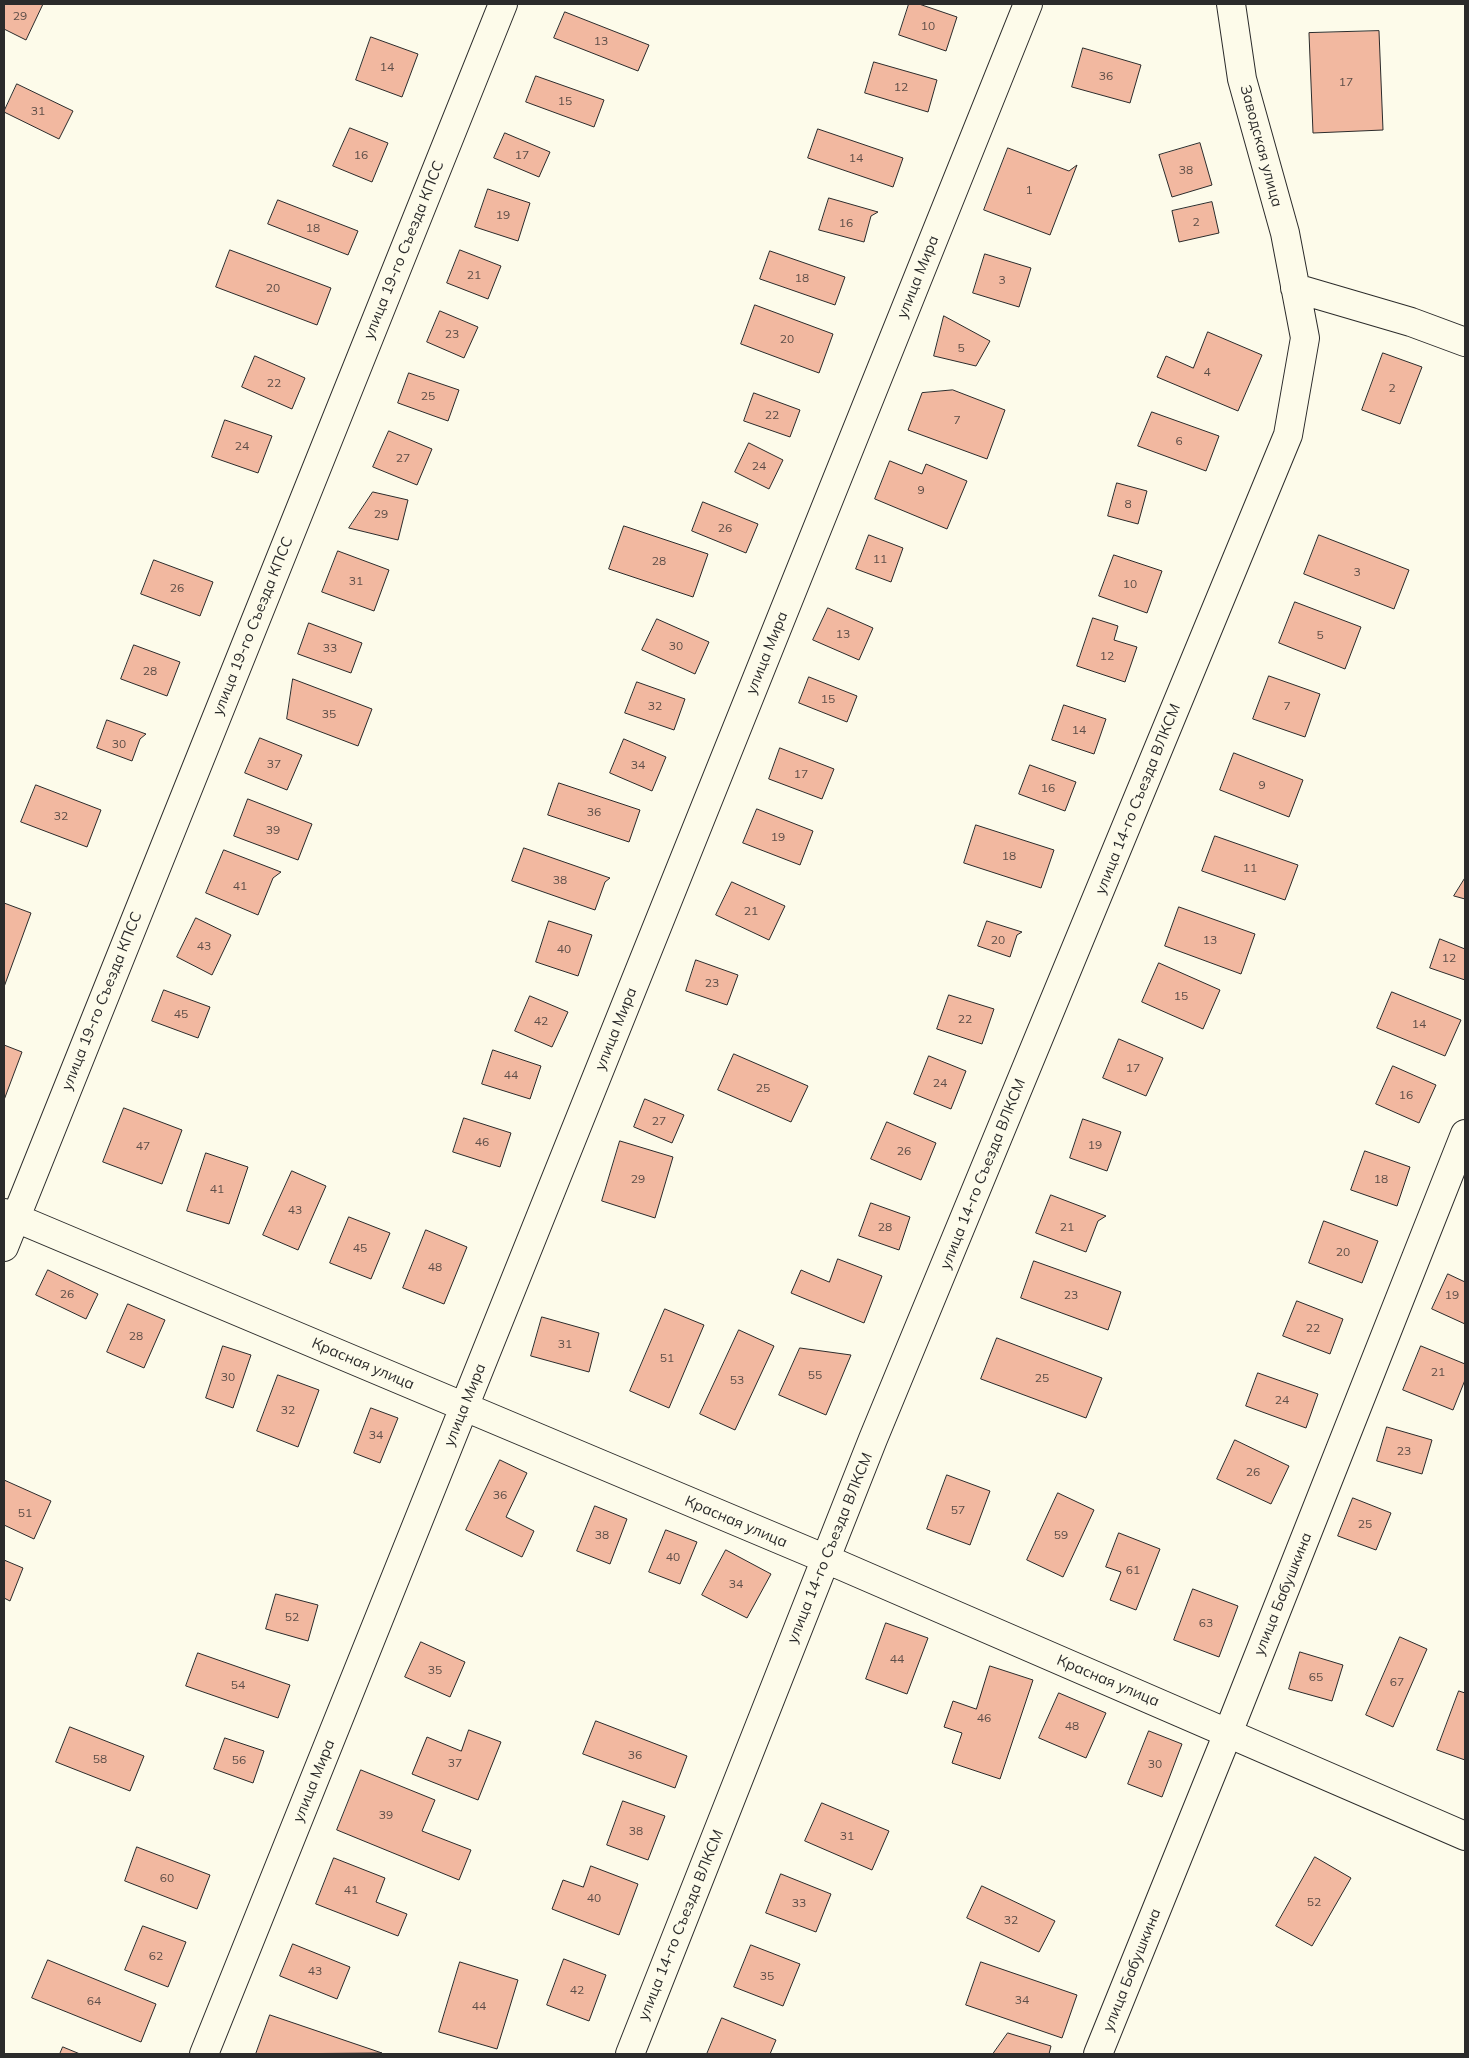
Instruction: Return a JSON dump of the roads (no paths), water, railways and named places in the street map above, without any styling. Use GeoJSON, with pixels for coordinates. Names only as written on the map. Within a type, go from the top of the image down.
{"type":"FeatureCollection","features":[{"type":"Feature","properties":{"kind":"street","name":"улица 19-го Съезда КПСС"},"geometry":{"type":"LineString","coordinates":[[4,1247],[10,1216],[503,4]]}},
{"type":"Feature","properties":{"kind":"street","name":"улица Мира"},"geometry":{"type":"LineString","coordinates":[[204,2054],[1028,4]]}},
{"type":"Feature","properties":{"kind":"street","name":"Заводская улица"},"geometry":{"type":"LineString","coordinates":[[1231,4],[1242,78],[1284,233],[1295,288]]}},
{"type":"Feature","properties":{"kind":"street"},"geometry":{"type":"LineString","coordinates":[[1295,288],[1411,322],[1465,342]]}},
{"type":"Feature","properties":{"kind":"street","name":"улица 14-го Съезда ВЛКСМ"},"geometry":{"type":"LineString","coordinates":[[630,2054],[873,1439],[1288,435],[1305,338],[1295,288]]}},
{"type":"Feature","properties":{"kind":"street","name":"улица Бабушкина"},"geometry":{"type":"LineString","coordinates":[[1098,2054],[1228,1733],[1465,1134]]}},
{"type":"Feature","properties":{"kind":"street","name":"Красная улица"},"geometry":{"type":"LineString","coordinates":[[10,1216],[826,1560],[1465,1836]]}}]}
